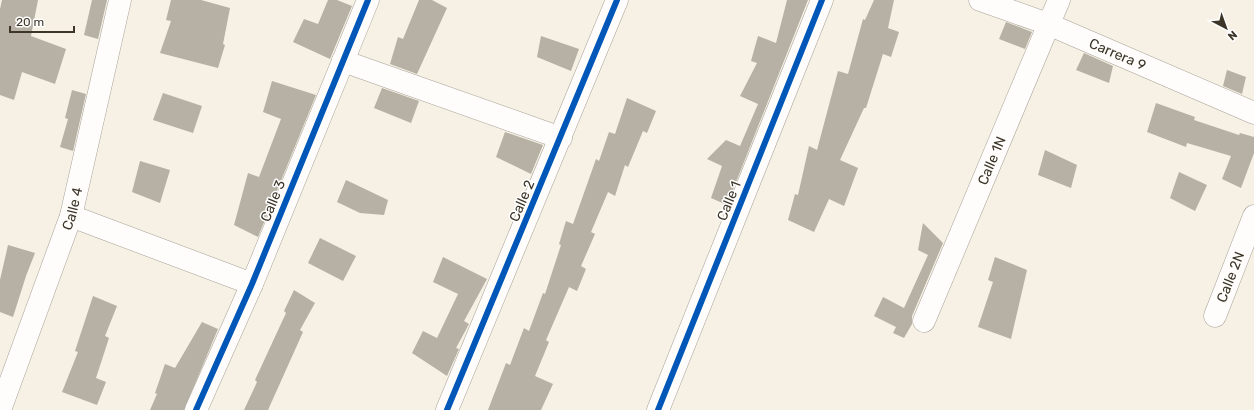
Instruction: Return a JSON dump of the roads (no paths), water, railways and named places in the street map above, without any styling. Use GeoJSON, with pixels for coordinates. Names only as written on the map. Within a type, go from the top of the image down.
{"type":"FeatureCollection","features":[{"type":"Feature","properties":{"kind":"street","name":"Calle 4"},"geometry":{"type":"LineString","coordinates":[[5,407],[71,216],[120,0]]}},
{"type":"Feature","properties":{"kind":"street","name":"Calle 3"},"geometry":{"type":"LineString","coordinates":[[196,410],[252,284],[368,0]]}},
{"type":"Feature","properties":{"kind":"street","name":"Calle 2"},"geometry":{"type":"LineString","coordinates":[[447,410],[617,0]]}},
{"type":"Feature","properties":{"kind":"street","name":"Calle 1"},"geometry":{"type":"LineString","coordinates":[[658,410],[822,0]]}},
{"type":"Feature","properties":{"kind":"street","name":"Carrera 9"},"geometry":{"type":"LineString","coordinates":[[980,0],[1048,24],[1254,113]]}},
{"type":"Feature","properties":{"kind":"street","name":"Calle 1N"},"geometry":{"type":"LineString","coordinates":[[924,321],[1059,0]]}},
{"type":"Feature","properties":{"kind":"street"},"geometry":{"type":"LineString","coordinates":[[343,61],[561,138]]}},
{"type":"Feature","properties":{"kind":"street"},"geometry":{"type":"LineString","coordinates":[[71,216],[252,284]]}},
{"type":"Feature","properties":{"kind":"street","name":"Calle 2N"},"geometry":{"type":"LineString","coordinates":[[1215,316],[1254,216]]}}]}
